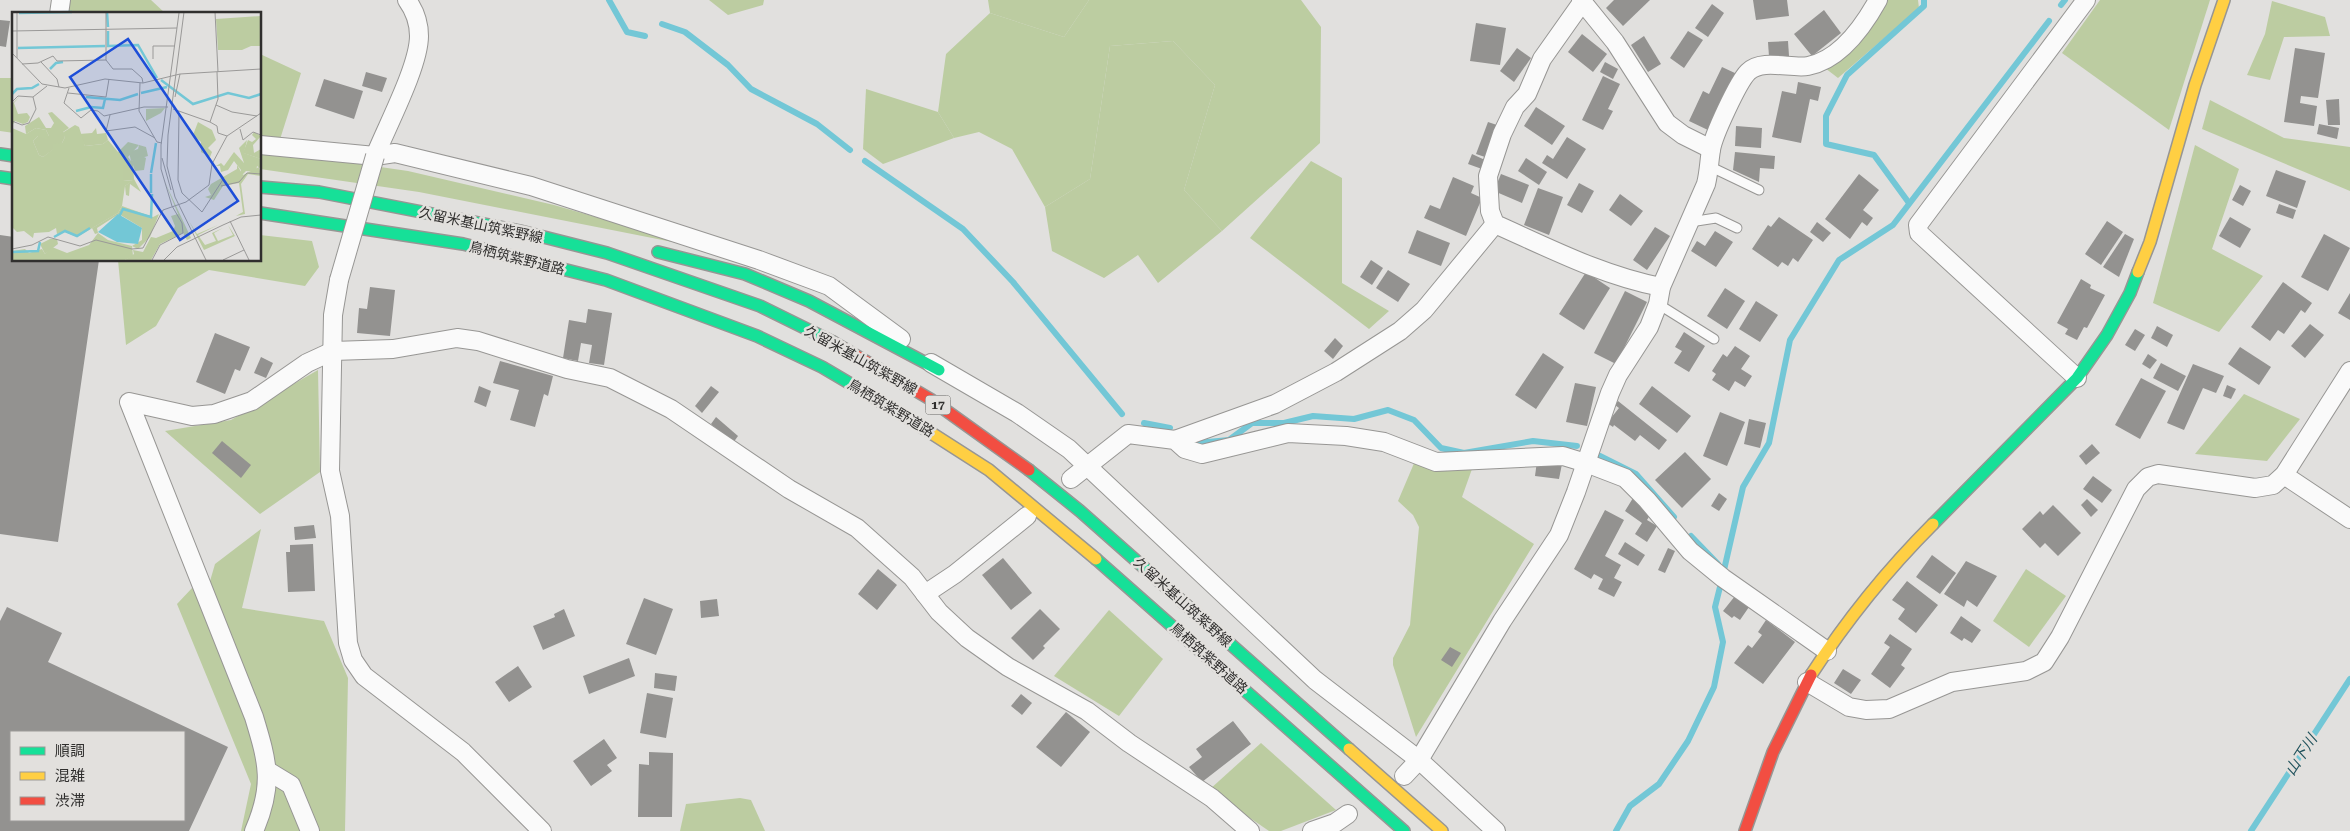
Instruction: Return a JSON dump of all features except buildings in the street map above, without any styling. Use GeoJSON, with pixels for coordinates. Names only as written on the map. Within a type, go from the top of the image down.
{"type":"FeatureCollection","features":[{"type":"Feature","properties":{"kind":"main road"},"geometry":{"type":"LineString","coordinates":[[1745,831],[1773,752],[1807,682],[1827,650],[1898,559],[2077,378],[2107,335],[2130,293],[2150,242],[2195,85],[2224,0]]}},
{"type":"Feature","properties":{"kind":"main road","name":"久留米基山筑紫野線"},"geometry":{"type":"LineString","coordinates":[[261,188],[319,192],[607,253],[684,278],[760,306],[837,344],[930,398],[1002,448],[1080,512],[1442,831]]}},
{"type":"Feature","properties":{"kind":"main road","name":"鳥栖筑紫野道路"},"geometry":{"type":"LineString","coordinates":[[261,213],[464,244],[606,280],[758,336],[822,367],[876,398],[989,470],[1123,581],[1404,831]]}},
{"type":"Feature","properties":{"kind":"main road"},"geometry":{"type":"LineString","coordinates":[[562,242],[629,248]]}},
{"type":"Feature","properties":{"kind":"main road"},"geometry":{"type":"LineString","coordinates":[[648,250],[745,274],[809,301],[939,370]]}},
{"type":"Feature","properties":{"kind":"main road"},"geometry":{"type":"LineString","coordinates":[[1212,661],[1325,777]]}},
{"type":"Feature","properties":{"kind":"street"},"geometry":{"type":"LineString","coordinates":[[407,0],[416,12],[419,35],[417,55],[375,156],[339,280],[333,315],[330,471],[340,516],[348,643],[353,660],[364,676],[463,752],[540,830]]}},
{"type":"Feature","properties":{"kind":"street"},"geometry":{"type":"LineString","coordinates":[[1404,776],[1419,760],[1502,620],[1559,535],[1610,393],[1618,375],[1649,327],[1710,168],[1711,149],[1740,82],[1750,70],[1767,65],[1808,66],[1832,57],[1853,36],[1878,0]]}},
{"type":"Feature","properties":{"kind":"street"},"geometry":{"type":"LineString","coordinates":[[2077,378],[1919,233],[1918,225],[2086,0]]}},
{"type":"Feature","properties":{"kind":"street"},"geometry":{"type":"LineString","coordinates":[[1660,296],[1640,283],[1567,257],[1496,224],[1490,211],[1488,176],[1502,134],[1515,107],[1527,94],[1542,59],[1582,1],[1615,42],[1667,123],[1683,135],[1711,149]]}},
{"type":"Feature","properties":{"kind":"street"},"geometry":{"type":"LineString","coordinates":[[261,144],[375,156],[395,153],[531,186],[759,260],[829,286],[864,310],[939,370],[1017,413],[1069,450],[1316,680],[1419,760],[1496,831]]}},
{"type":"Feature","properties":{"kind":"street"},"geometry":{"type":"LineString","coordinates":[[1071,479],[1128,434],[1174,440],[1276,404],[1336,372],[1400,331],[1424,310],[1496,224]]}},
{"type":"Feature","properties":{"kind":"street"},"geometry":{"type":"LineString","coordinates":[[254,831],[265,807],[268,771],[254,717],[129,402],[192,416],[214,414],[252,402],[307,363],[333,350],[393,349],[457,338],[478,341],[567,369],[610,378],[671,409],[788,489],[857,528],[912,576],[939,612],[967,638],[1016,672],[1086,712],[1212,798],[1250,831]]}},
{"type":"Feature","properties":{"kind":"street"},"geometry":{"type":"LineString","coordinates":[[1807,682],[1849,707],[1866,710],[1889,709],[1952,682],[2026,671],[2044,662],[2060,637],[2117,522],[2136,489],[2148,477],[2158,474],[2255,488],[2273,485],[2284,475],[2350,371]]}},
{"type":"Feature","properties":{"kind":"street"},"geometry":{"type":"LineString","coordinates":[[1174,440],[1185,449],[1202,454],[1288,433],[1316,434],[1346,436],[1384,442],[1436,462],[1563,456],[1586,463],[1625,478],[1647,500],[1690,551],[1723,578],[1827,650]]}},
{"type":"Feature","properties":{"kind":"street"},"geometry":{"type":"LineString","coordinates":[[2284,475],[2350,519]]}},
{"type":"Feature","properties":{"kind":"street"},"geometry":{"type":"LineString","coordinates":[[924,594],[955,574],[1026,516]]}},
{"type":"Feature","properties":{"kind":"street"},"geometry":{"type":"LineString","coordinates":[[268,771],[291,785],[310,831]]}},
{"type":"Feature","properties":{"kind":"street"},"geometry":{"type":"LineString","coordinates":[[1312,831],[1335,823],[1352,810]]}},
{"type":"Feature","properties":{"kind":"lane"},"geometry":{"type":"LineString","coordinates":[[1710,168],[1759,190]]}},
{"type":"Feature","properties":{"kind":"lane"},"geometry":{"type":"LineString","coordinates":[[1690,222],[1716,218],[1737,228]]}},
{"type":"Feature","properties":{"kind":"lane"},"geometry":{"type":"LineString","coordinates":[[1660,296],[1714,339]]}},
{"type":"Feature","properties":{"kind":"green space"},"geometry":{"type":"Polygon","coordinates":[[[69,0],[151,0],[164,12],[67,12],[69,0]]]}},
{"type":"Feature","properties":{"kind":"green space"},"geometry":{"type":"Polygon","coordinates":[[[709,0],[764,0],[763,5],[728,15],[709,0]]]}},
{"type":"Feature","properties":{"kind":"green space"},"geometry":{"type":"Polygon","coordinates":[[[988,0],[1089,0],[1064,37],[990,13],[988,0]]]}},
{"type":"Feature","properties":{"kind":"green space"},"geometry":{"type":"Polygon","coordinates":[[[1089,0],[1301,0],[1321,27],[1320,143],[1222,231],[1184,190],[1215,85],[1173,41],[1110,46],[1090,179],[1045,207],[1012,149],[979,132],[954,138],[938,112],[946,54],[990,13],[1064,37],[1089,0]]]}},
{"type":"Feature","properties":{"kind":"green space"},"geometry":{"type":"Polygon","coordinates":[[[1885,0],[1918,0],[1919,8],[1838,78],[1825,68],[1885,0]]]}},
{"type":"Feature","properties":{"kind":"green space"},"geometry":{"type":"Polygon","coordinates":[[[2100,0],[2210,0],[2169,130],[2062,53],[2100,0]]]}},
{"type":"Feature","properties":{"kind":"green space"},"geometry":{"type":"Polygon","coordinates":[[[2272,1],[2325,17],[2330,36],[2284,37],[2270,80],[2247,75],[2265,34],[2272,1]]]}},
{"type":"Feature","properties":{"kind":"green space"},"geometry":{"type":"Polygon","coordinates":[[[1173,41],[1215,85],[1184,190],[1222,231],[1158,283],[1138,255],[1104,278],[1052,251],[1045,207],[1090,179],[1110,46],[1173,41]]]}},
{"type":"Feature","properties":{"kind":"green space"},"geometry":{"type":"Polygon","coordinates":[[[261,54],[301,73],[276,152],[408,171],[554,205],[703,248],[419,192],[261,169],[261,54]]]}},
{"type":"Feature","properties":{"kind":"green space"},"geometry":{"type":"Polygon","coordinates":[[[0,78],[12,78],[12,133],[0,131],[0,78]]]}},
{"type":"Feature","properties":{"kind":"green space"},"geometry":{"type":"Polygon","coordinates":[[[866,89],[938,112],[954,138],[883,164],[863,149],[866,89]]]}},
{"type":"Feature","properties":{"kind":"green space"},"geometry":{"type":"Polygon","coordinates":[[[2210,100],[2284,138],[2350,147],[2350,191],[2202,129],[2210,100]]]}},
{"type":"Feature","properties":{"kind":"green space"},"geometry":{"type":"Polygon","coordinates":[[[2195,145],[2239,169],[2212,249],[2263,276],[2219,332],[2153,303],[2195,145]]]}},
{"type":"Feature","properties":{"kind":"green space"},"geometry":{"type":"Polygon","coordinates":[[[1311,161],[1342,178],[1342,283],[1389,311],[1369,329],[1250,238],[1311,161]]]}},
{"type":"Feature","properties":{"kind":"green space"},"geometry":{"type":"Polygon","coordinates":[[[261,235],[312,241],[319,267],[305,286],[209,270],[178,288],[156,326],[126,345],[118,261],[261,261],[261,235]]]}},
{"type":"Feature","properties":{"kind":"green space"},"geometry":{"type":"Polygon","coordinates":[[[318,370],[320,472],[260,514],[165,431],[231,420],[318,370]]]}},
{"type":"Feature","properties":{"kind":"green space"},"geometry":{"type":"Polygon","coordinates":[[[2244,394],[2300,419],[2267,461],[2195,454],[2244,394]]]}},
{"type":"Feature","properties":{"kind":"green space"},"geometry":{"type":"Polygon","coordinates":[[[1415,461],[1472,469],[1462,497],[1534,544],[1416,737],[1393,665],[1393,658],[1410,625],[1419,527],[1413,515],[1398,501],[1415,461]]]}},
{"type":"Feature","properties":{"kind":"green space"},"geometry":{"type":"Polygon","coordinates":[[[261,529],[242,608],[324,621],[348,678],[345,831],[241,831],[251,784],[177,604],[193,587],[208,588],[215,564],[261,529]]]}},
{"type":"Feature","properties":{"kind":"green space"},"geometry":{"type":"Polygon","coordinates":[[[2026,569],[2066,596],[2029,647],[1993,621],[2026,569]]]}},
{"type":"Feature","properties":{"kind":"green space"},"geometry":{"type":"Polygon","coordinates":[[[1109,610],[1163,659],[1119,716],[1054,676],[1109,610]]]}},
{"type":"Feature","properties":{"kind":"green space"},"geometry":{"type":"Polygon","coordinates":[[[1261,743],[1336,810],[1281,831],[1269,831],[1209,790],[1261,743]]]}},
{"type":"Feature","properties":{"kind":"green space"},"geometry":{"type":"Polygon","coordinates":[[[740,798],[751,800],[765,831],[680,831],[686,804],[740,798]]]}},
{"type":"Feature","properties":{"kind":"waterway"},"geometry":{"type":"LineString","coordinates":[[609,0],[627,32],[645,36]]}},
{"type":"Feature","properties":{"kind":"waterway"},"geometry":{"type":"LineString","coordinates":[[1909,203],[1874,155],[1826,144],[1826,116],[1847,75],[1924,6],[1924,0]]}},
{"type":"Feature","properties":{"kind":"waterway"},"geometry":{"type":"LineString","coordinates":[[2061,5],[2065,0]]}},
{"type":"Feature","properties":{"kind":"waterway"},"geometry":{"type":"LineString","coordinates":[[1724,570],[1743,487],[1769,443],[1790,340],[1839,260],[1893,225],[2049,21]]}},
{"type":"Feature","properties":{"kind":"waterway"},"geometry":{"type":"LineString","coordinates":[[662,24],[685,32],[728,65],[751,89],[817,124],[850,150]]}},
{"type":"Feature","properties":{"kind":"waterway"},"geometry":{"type":"LineString","coordinates":[[865,161],[963,229],[1013,282],[1122,414]]}},
{"type":"Feature","properties":{"kind":"waterway"},"geometry":{"type":"LineString","coordinates":[[1197,443],[1229,440],[1252,423],[1284,423],[1313,416],[1354,419],[1388,410],[1414,420],[1441,448],[1464,453],[1533,441],[1577,446]]}},
{"type":"Feature","properties":{"kind":"waterway"},"geometry":{"type":"LineString","coordinates":[[1144,423],[1170,428]]}},
{"type":"Feature","properties":{"kind":"waterway"},"geometry":{"type":"LineString","coordinates":[[1600,456],[1636,474],[1674,517]]}},
{"type":"Feature","properties":{"kind":"waterway"},"geometry":{"type":"LineString","coordinates":[[1691,536],[1718,564]]}},
{"type":"Feature","properties":{"kind":"waterway"},"geometry":{"type":"LineString","coordinates":[[1616,831],[1630,806],[1659,784],[1688,741],[1714,687],[1723,642],[1715,607],[1720,587]]}},
{"type":"Feature","properties":{"kind":"waterway","name":"山下川"},"geometry":{"type":"LineString","coordinates":[[2251,831],[2350,679]]}},
{"type":"Feature","properties":{"kind":"traffic: fast"},"geometry":{"type":"LineString","coordinates":[[0,154],[12,156]]}},
{"type":"Feature","properties":{"kind":"traffic: fast"},"geometry":{"type":"LineString","coordinates":[[0,177],[12,179]]}},
{"type":"Feature","properties":{"kind":"traffic: fast"},"geometry":{"type":"LineString","coordinates":[[261,187],[319,192],[520,231],[607,253],[760,306],[833,342]]}},
{"type":"Feature","properties":{"kind":"traffic: fast"},"geometry":{"type":"LineString","coordinates":[[261,213],[463,244],[606,280],[757,336],[822,367],[900,413]]}},
{"type":"Feature","properties":{"kind":"traffic: fast"},"geometry":{"type":"LineString","coordinates":[[658,252],[745,274],[809,301],[939,370]]}},
{"type":"Feature","properties":{"kind":"traffic: fast"},"geometry":{"type":"LineString","coordinates":[[1933,524],[2077,378],[2107,335],[2130,293],[2138,272]]}},
{"type":"Feature","properties":{"kind":"traffic: fast"},"geometry":{"type":"LineString","coordinates":[[1029,470],[1080,511],[1349,749]]}},
{"type":"Feature","properties":{"kind":"traffic: fast"},"geometry":{"type":"LineString","coordinates":[[1096,559],[1404,831]]}},
{"type":"Feature","properties":{"kind":"traffic: slow"},"geometry":{"type":"LineString","coordinates":[[2138,272],[2150,242],[2195,85],[2224,0]]}},
{"type":"Feature","properties":{"kind":"traffic: slow"},"geometry":{"type":"LineString","coordinates":[[900,413],[989,470],[1096,559]]}},
{"type":"Feature","properties":{"kind":"traffic: slow"},"geometry":{"type":"LineString","coordinates":[[1811,675],[1838,635],[1868,596],[1899,559],[1933,524]]}},
{"type":"Feature","properties":{"kind":"traffic: slow"},"geometry":{"type":"LineString","coordinates":[[1349,749],[1442,831]]}},
{"type":"Feature","properties":{"kind":"traffic: jam"},"geometry":{"type":"LineString","coordinates":[[833,342],[930,399],[1029,470]]}},
{"type":"Feature","properties":{"kind":"traffic: jam"},"geometry":{"type":"LineString","coordinates":[[1745,831],[1773,752],[1811,675]]}}]}
